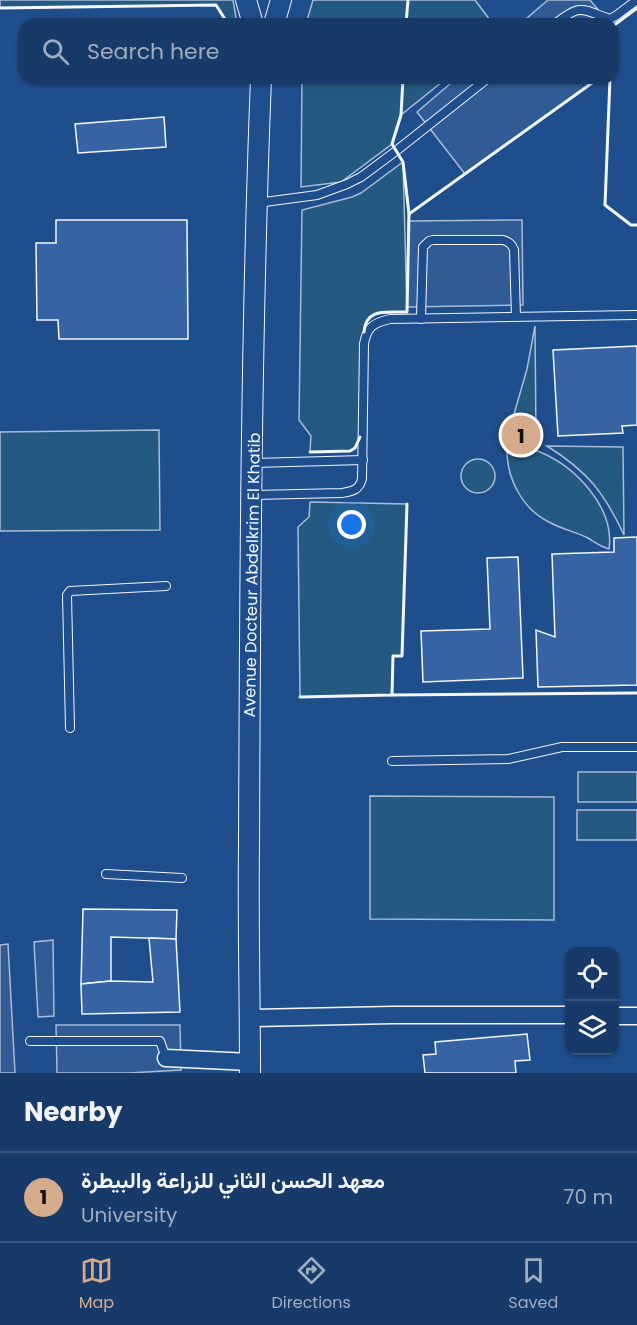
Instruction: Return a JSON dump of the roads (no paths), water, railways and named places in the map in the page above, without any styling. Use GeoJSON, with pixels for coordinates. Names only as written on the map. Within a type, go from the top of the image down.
{"type":"FeatureCollection","features":[{"type":"Feature","properties":{"kind":"street"},"geometry":{"type":"LineString","coordinates":[[246,0],[251,18]]}},
{"type":"Feature","properties":{"kind":"street"},"geometry":{"type":"LineString","coordinates":[[275,18],[281,0]]}},
{"type":"Feature","properties":{"kind":"street","name":"Avenue Docteur Abdelkrim El Khatib"},"geometry":{"type":"LineString","coordinates":[[250,1068],[252,495],[256,204],[261,84]]}},
{"type":"Feature","properties":{"kind":"street"},"geometry":{"type":"LineString","coordinates":[[250,1018],[565,1015]]}},
{"type":"Feature","properties":{"kind":"street"},"geometry":{"type":"LineString","coordinates":[[619,1016],[637,1016]]}},
{"type":"Feature","properties":{"kind":"street"},"geometry":{"type":"LineString","coordinates":[[166,1058],[250,1068]]}},
{"type":"Feature","properties":{"kind":"lane"},"geometry":{"type":"LineString","coordinates":[[612,18],[637,0]]}},
{"type":"Feature","properties":{"kind":"lane"},"geometry":{"type":"LineString","coordinates":[[563,18],[577,9],[587,10],[607,18]]}},
{"type":"Feature","properties":{"kind":"lane"},"geometry":{"type":"LineString","coordinates":[[256,204],[317,195],[361,177],[481,84]]}},
{"type":"Feature","properties":{"kind":"lane"},"geometry":{"type":"LineString","coordinates":[[421,319],[423,247],[433,240],[508,241],[514,250],[516,317]]}},
{"type":"Feature","properties":{"kind":"lane"},"geometry":{"type":"LineString","coordinates":[[252,495],[342,493],[358,488],[362,479],[363,460],[364,344],[370,327],[379,322],[390,319],[637,315]]}},
{"type":"Feature","properties":{"kind":"lane"},"geometry":{"type":"LineString","coordinates":[[253,463],[363,460]]}},
{"type":"Feature","properties":{"kind":"lane"},"geometry":{"type":"LineString","coordinates":[[70,728],[67,596],[70,591],[166,586]]}},
{"type":"Feature","properties":{"kind":"lane"},"geometry":{"type":"LineString","coordinates":[[392,760],[508,759],[562,747],[637,747]]}},
{"type":"Feature","properties":{"kind":"lane"},"geometry":{"type":"LineString","coordinates":[[106,874],[182,878]]}},
{"type":"Feature","properties":{"kind":"lane"},"geometry":{"type":"LineString","coordinates":[[30,1041],[160,1041],[166,1058]]}},
{"type":"Feature","properties":{"kind":"place","name":"معهد الحسن الثاني للزراعة والبيطرة"},"geometry":{"type":"Point","coordinates":[521,435]}}]}
